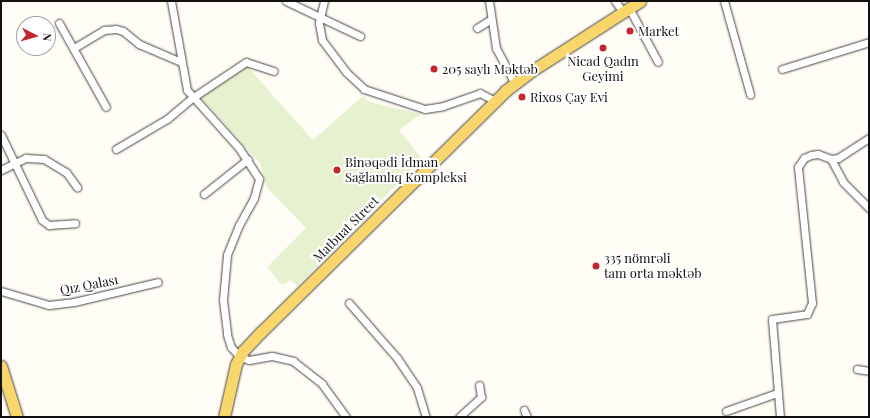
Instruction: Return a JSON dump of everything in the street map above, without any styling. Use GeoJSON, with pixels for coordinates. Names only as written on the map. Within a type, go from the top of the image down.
{"type":"FeatureCollection","features":[{"type":"Feature","properties":{"kind":"main road","name":"Matbuat Street"},"geometry":{"type":"LineString","coordinates":[[224,417],[230,383],[240,357],[261,332],[515,83],[640,1]]}},
{"type":"Feature","properties":{"kind":"main road"},"geometry":{"type":"LineString","coordinates":[[1,366],[17,417]]}},
{"type":"Feature","properties":{"kind":"street"},"geometry":{"type":"LineString","coordinates":[[171,1],[185,84],[192,98],[248,159],[259,179],[258,191],[239,225],[227,255],[223,280],[226,335],[231,347],[240,357],[249,360],[272,356],[293,361],[322,384],[346,417]]}},
{"type":"Feature","properties":{"kind":"street"},"geometry":{"type":"LineString","coordinates":[[286,1],[360,36]]}},
{"type":"Feature","properties":{"kind":"street"},"geometry":{"type":"LineString","coordinates":[[324,1],[320,18],[322,40],[346,72],[364,89],[424,109],[443,106],[480,93],[495,101]]}},
{"type":"Feature","properties":{"kind":"street"},"geometry":{"type":"LineString","coordinates":[[489,1],[490,20],[496,48],[515,83]]}},
{"type":"Feature","properties":{"kind":"street"},"geometry":{"type":"LineString","coordinates":[[615,1],[626,10],[658,62]]}},
{"type":"Feature","properties":{"kind":"street"},"geometry":{"type":"LineString","coordinates":[[724,1],[750,94]]}},
{"type":"Feature","properties":{"kind":"street"},"geometry":{"type":"LineString","coordinates":[[477,28],[490,20]]}},
{"type":"Feature","properties":{"kind":"street"},"geometry":{"type":"LineString","coordinates":[[59,23],[106,107]]}},
{"type":"Feature","properties":{"kind":"street"},"geometry":{"type":"LineString","coordinates":[[74,48],[104,30],[116,29],[123,31],[139,44],[181,62]]}},
{"type":"Feature","properties":{"kind":"street"},"geometry":{"type":"LineString","coordinates":[[782,69],[869,42]]}},
{"type":"Feature","properties":{"kind":"street"},"geometry":{"type":"LineString","coordinates":[[116,149],[167,119],[192,98],[246,62],[274,71]]}},
{"type":"Feature","properties":{"kind":"street"},"geometry":{"type":"LineString","coordinates":[[1,135],[12,162],[42,220],[49,225],[75,223]]}},
{"type":"Feature","properties":{"kind":"street"},"geometry":{"type":"LineString","coordinates":[[780,417],[772,320],[806,314],[812,303],[798,167],[804,158],[818,154],[831,159],[843,155],[869,138]]}},
{"type":"Feature","properties":{"kind":"street"},"geometry":{"type":"LineString","coordinates":[[1,170],[12,162],[26,158],[44,158],[66,172],[77,186]]}},
{"type":"Feature","properties":{"kind":"street"},"geometry":{"type":"LineString","coordinates":[[204,194],[248,159]]}},
{"type":"Feature","properties":{"kind":"street"},"geometry":{"type":"LineString","coordinates":[[831,159],[843,182],[869,208]]}},
{"type":"Feature","properties":{"kind":"street","name":"Qız Qalası"},"geometry":{"type":"LineString","coordinates":[[1,291],[49,305],[74,302],[158,282]]}},
{"type":"Feature","properties":{"kind":"street"},"geometry":{"type":"LineString","coordinates":[[349,303],[397,358],[417,388],[426,417]]}},
{"type":"Feature","properties":{"kind":"street"},"geometry":{"type":"LineString","coordinates":[[857,369],[869,371]]}},
{"type":"Feature","properties":{"kind":"street"},"geometry":{"type":"LineString","coordinates":[[459,417],[481,397],[479,386]]}},
{"type":"Feature","properties":{"kind":"street"},"geometry":{"type":"LineString","coordinates":[[726,411],[777,393]]}},
{"type":"Feature","properties":{"kind":"street"},"geometry":{"type":"LineString","coordinates":[[524,410],[528,417]]}},
{"type":"Feature","properties":{"kind":"green space","name":"Binəqədi İdman Sağlamlıq Kompleksi"},"geometry":{"type":"Polygon","coordinates":[[[246,65],[313,140],[363,96],[369,102],[421,114],[399,130],[422,159],[297,286],[291,280],[282,285],[267,267],[306,228],[267,188],[260,163],[200,96],[246,65]]]}},
{"type":"Feature","properties":{"kind":"place","name":"Market"},"geometry":{"type":"Point","coordinates":[630,31]}},
{"type":"Feature","properties":{"kind":"place","name":"Nicad Qadın Geyimi"},"geometry":{"type":"Point","coordinates":[603,48]}},
{"type":"Feature","properties":{"kind":"place","name":"205 saylı Məktəb"},"geometry":{"type":"Point","coordinates":[434,69]}},
{"type":"Feature","properties":{"kind":"place","name":"Rixos Çay Evi"},"geometry":{"type":"Point","coordinates":[522,97]}},
{"type":"Feature","properties":{"kind":"place","name":"Binəqədi İdman Sağlamlıq Kompleksi"},"geometry":{"type":"Point","coordinates":[337,170]}},
{"type":"Feature","properties":{"kind":"place","name":"335 nömrəli tam orta məktəb"},"geometry":{"type":"Point","coordinates":[596,266]}}]}
